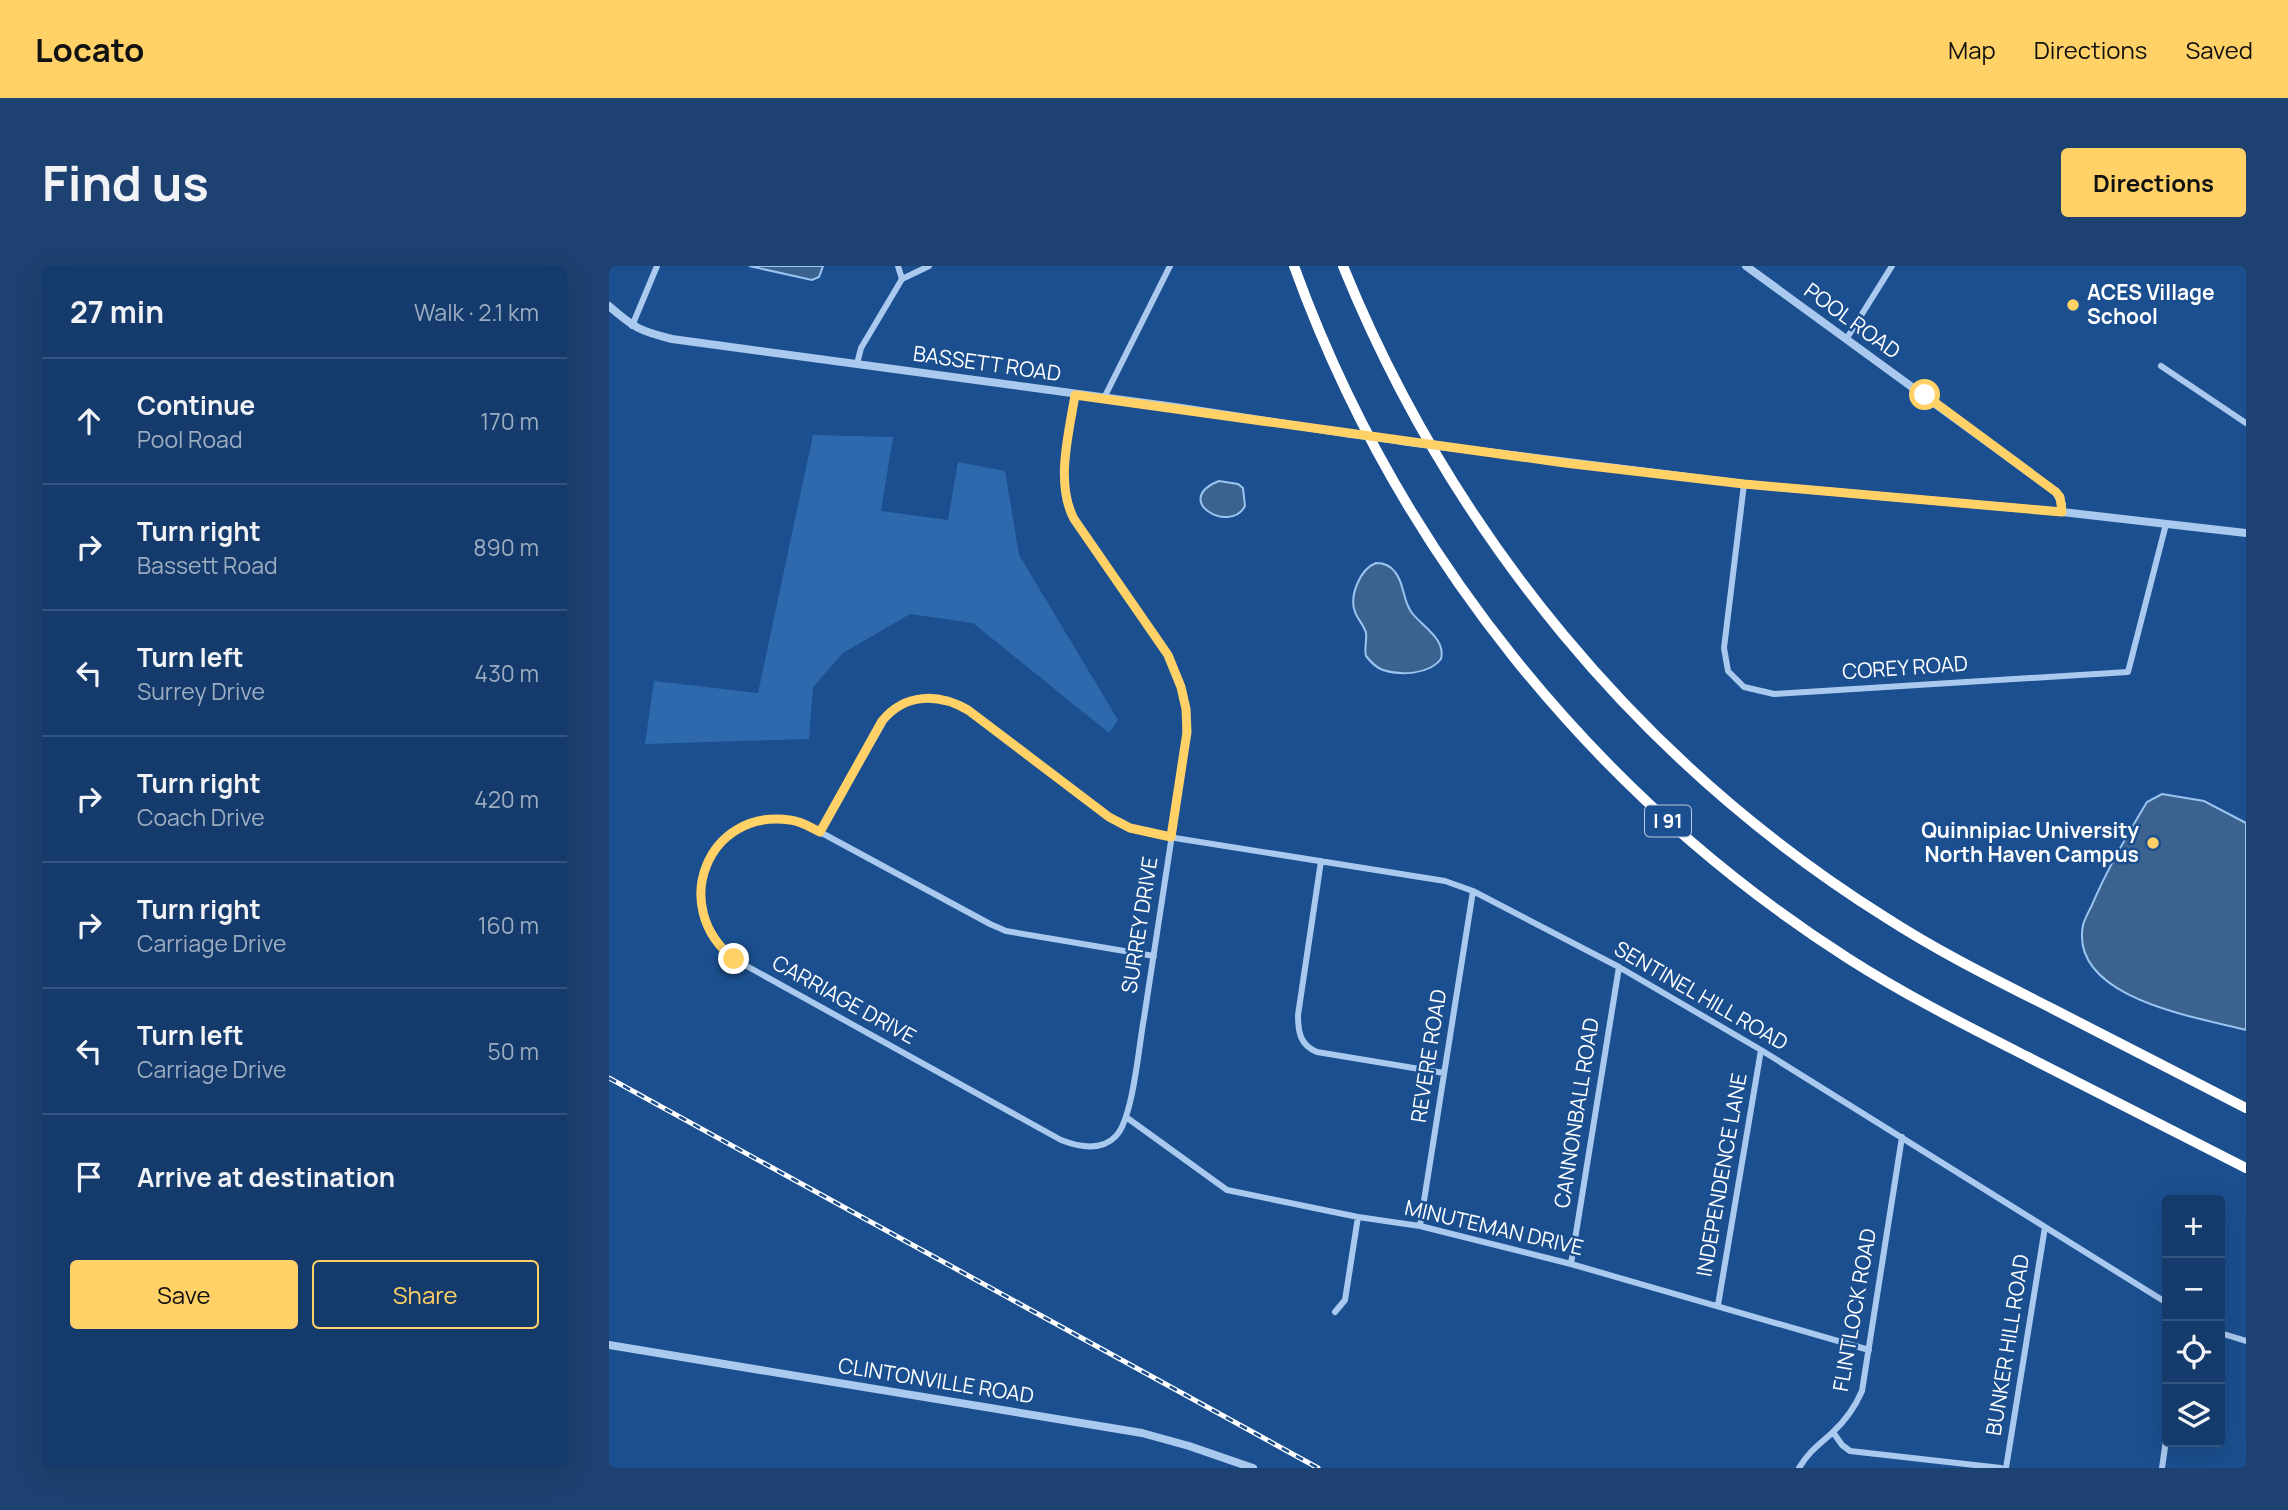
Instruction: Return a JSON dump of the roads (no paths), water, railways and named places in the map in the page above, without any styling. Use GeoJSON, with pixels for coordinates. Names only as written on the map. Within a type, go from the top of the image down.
{"type":"FeatureCollection","features":[{"type":"Feature","properties":{"kind":"highway","name":"I 91"},"geometry":{"type":"LineString","coordinates":[[1294,266],[1318,329],[1361,423],[1395,486],[1449,571],[1544,695],[1643,798],[1714,861],[1766,901],[1876,976],[1954,1019],[2246,1168]]}},
{"type":"Feature","properties":{"kind":"highway","name":"I 91"},"geometry":{"type":"LineString","coordinates":[[1343,266],[1411,412],[1492,543],[1549,620],[1582,659],[1683,763],[1789,852],[1888,919],[1979,971],[2246,1108]]}},
{"type":"Feature","properties":{"kind":"street"},"geometry":{"type":"LineString","coordinates":[[632,326],[657,266]]}},
{"type":"Feature","properties":{"kind":"street"},"geometry":{"type":"LineString","coordinates":[[898,266],[902,279]]}},
{"type":"Feature","properties":{"kind":"street"},"geometry":{"type":"LineString","coordinates":[[857,364],[861,348],[902,279],[929,266]]}},
{"type":"Feature","properties":{"kind":"street"},"geometry":{"type":"LineString","coordinates":[[1104,398],[1170,266]]}},
{"type":"Feature","properties":{"kind":"street","name":"POOL ROAD"},"geometry":{"type":"LineString","coordinates":[[1746,266],[2056,492],[2060,497],[2062,512]]}},
{"type":"Feature","properties":{"kind":"street"},"geometry":{"type":"LineString","coordinates":[[1847,338],[1892,266]]}},
{"type":"Feature","properties":{"kind":"street","name":"BASSETT ROAD"},"geometry":{"type":"LineString","coordinates":[[609,306],[632,326],[672,339],[1408,442],[1744,484],[2062,512],[2246,533]]}},
{"type":"Feature","properties":{"kind":"street"},"geometry":{"type":"LineString","coordinates":[[2161,366],[2246,423]]}},
{"type":"Feature","properties":{"kind":"street","name":"SURREY DRIVE"},"geometry":{"type":"LineString","coordinates":[[1075,395],[1064,475],[1067,503],[1074,519],[1168,655],[1184,697],[1187,732],[1154,956],[1126,1117]]}},
{"type":"Feature","properties":{"kind":"street","name":"COREY ROAD"},"geometry":{"type":"LineString","coordinates":[[1744,484],[1724,648],[1728,671],[1744,687],[1774,694],[2128,671],[2165,523]]}},
{"type":"Feature","properties":{"kind":"street","name":"SENTINEL HILL ROAD"},"geometry":{"type":"LineString","coordinates":[[820,832],[888,714],[902,704],[918,699],[947,700],[968,710],[1118,822],[1142,832],[1445,881],[1473,891],[1619,967],[1761,1050],[2162,1300]]}},
{"type":"Feature","properties":{"kind":"street","name":"CARRIAGE DRIVE"},"geometry":{"type":"LineString","coordinates":[[1126,1117],[1117,1136],[1109,1142],[1091,1147],[1072,1144],[734,959],[722,950],[707,926],[701,910],[700,895],[705,868],[721,844],[740,829],[765,820],[792,820],[820,832],[1006,931],[1154,956]]}},
{"type":"Feature","properties":{"kind":"street"},"geometry":{"type":"LineString","coordinates":[[1321,862],[1299,1015],[1299,1035],[1309,1049],[1317,1052],[1444,1073]]}},
{"type":"Feature","properties":{"kind":"street","name":"REVERE ROAD"},"geometry":{"type":"LineString","coordinates":[[1420,1226],[1473,891]]}},
{"type":"Feature","properties":{"kind":"street","name":"CANNONBALL ROAD"},"geometry":{"type":"LineString","coordinates":[[1571,1264],[1619,967]]}},
{"type":"Feature","properties":{"kind":"street","name":"INDEPENDENCE LANE"},"geometry":{"type":"LineString","coordinates":[[1718,1305],[1761,1050]]}},
{"type":"Feature","properties":{"kind":"street","name":"MINUTEMAN DRIVE"},"geometry":{"type":"LineString","coordinates":[[1126,1117],[1227,1190],[1358,1217],[1420,1226],[1571,1264],[1869,1350]]}},
{"type":"Feature","properties":{"kind":"street","name":"FLINTLOCK ROAD"},"geometry":{"type":"LineString","coordinates":[[1798,1468],[1808,1452],[1833,1432],[1854,1408],[1862,1391],[1902,1137]]}},
{"type":"Feature","properties":{"kind":"street"},"geometry":{"type":"LineString","coordinates":[[1335,1312],[1345,1300],[1358,1217]]}},
{"type":"Feature","properties":{"kind":"street","name":"BUNKER HILL ROAD"},"geometry":{"type":"LineString","coordinates":[[2004,1468],[2045,1227]]}},
{"type":"Feature","properties":{"kind":"street"},"geometry":{"type":"LineString","coordinates":[[2225,1335],[2246,1341]]}},
{"type":"Feature","properties":{"kind":"street","name":"CLINTONVILLE ROAD"},"geometry":{"type":"LineString","coordinates":[[609,1345],[1142,1433],[1182,1443],[1253,1468]]}},
{"type":"Feature","properties":{"kind":"street"},"geometry":{"type":"LineString","coordinates":[[1833,1432],[1842,1446],[1850,1451],[2004,1468]]}},
{"type":"Feature","properties":{"kind":"street"},"geometry":{"type":"LineString","coordinates":[[2162,1468],[2165,1447]]}},
{"type":"Feature","properties":{"kind":"railway"},"geometry":{"type":"LineString","coordinates":[[609,1078],[1318,1468]]}},
{"type":"Feature","properties":{"kind":"place","name":"ACES Village School"},"geometry":{"type":"Point","coordinates":[2073,305]}},
{"type":"Feature","properties":{"kind":"place","name":"Quinnipiac University North Haven Campus"},"geometry":{"type":"Point","coordinates":[2153,843]}}]}
